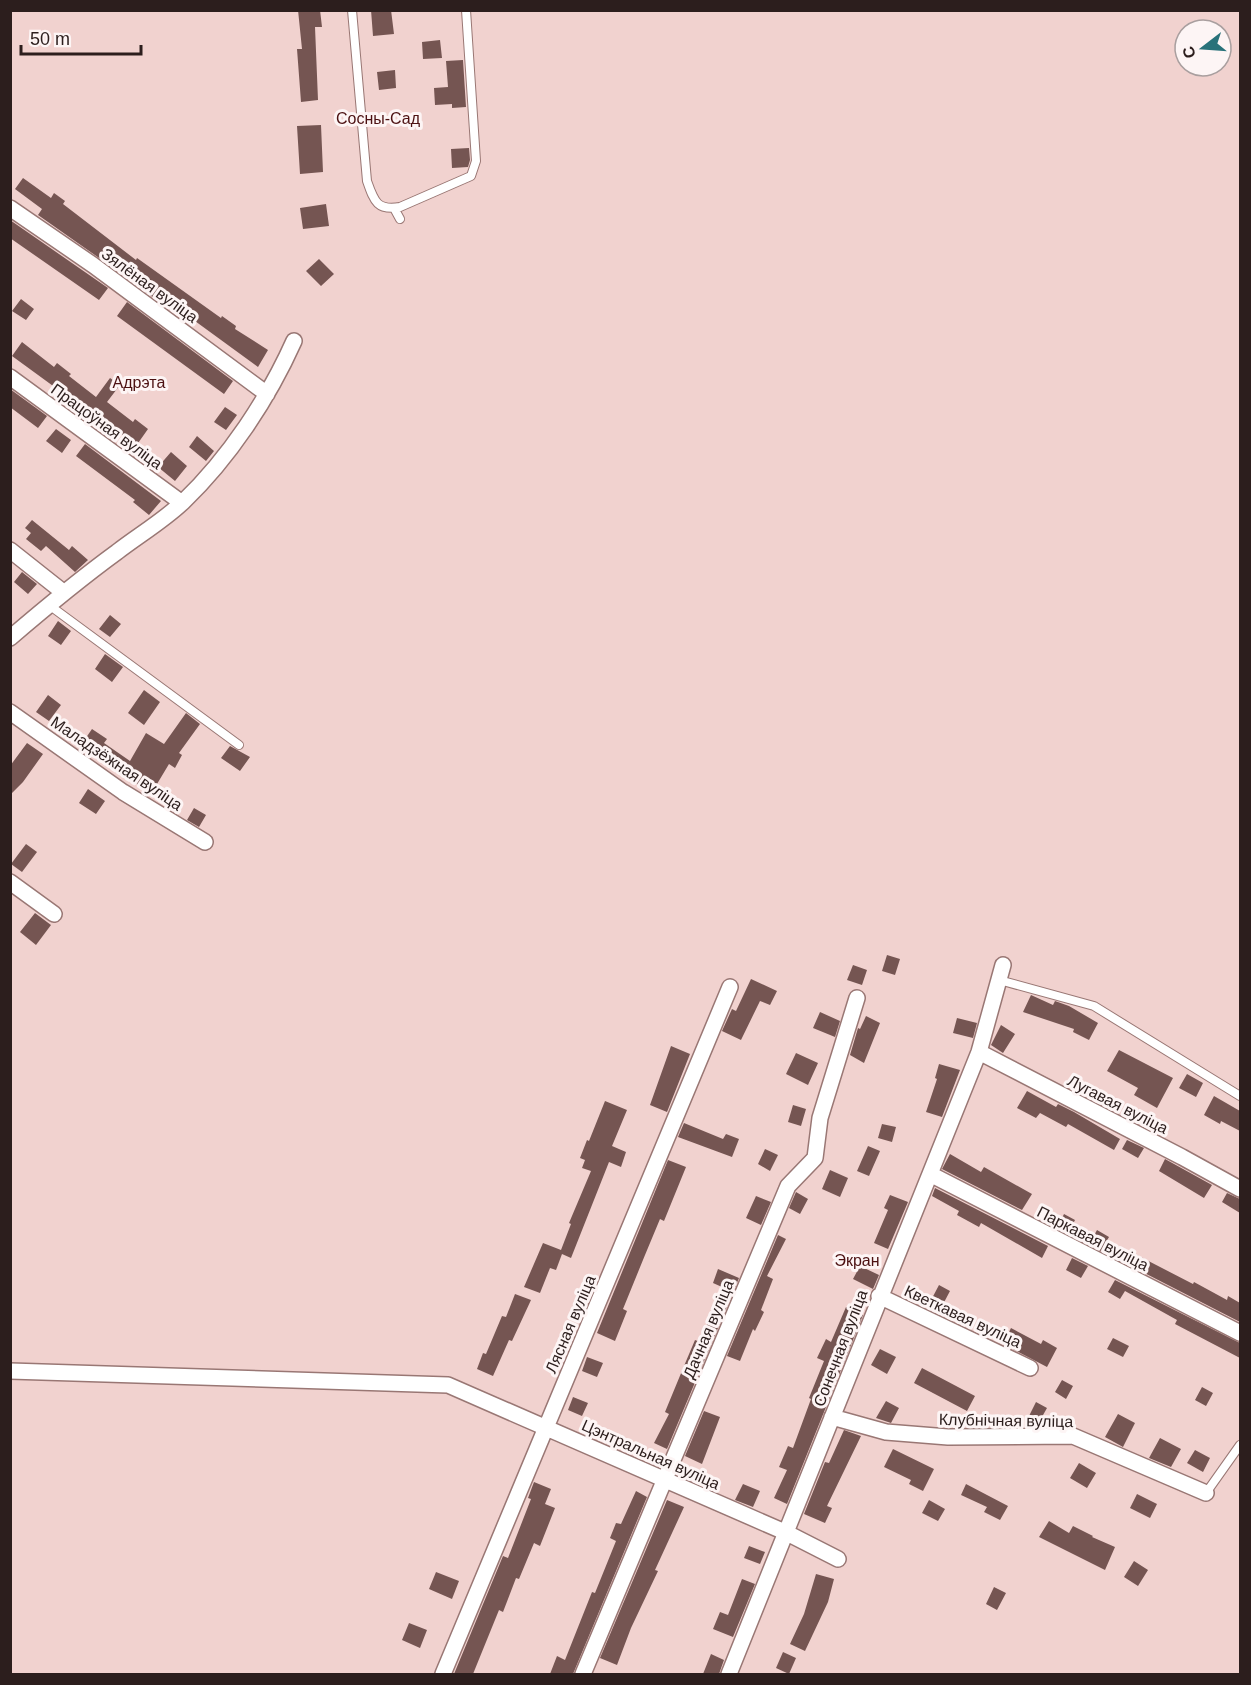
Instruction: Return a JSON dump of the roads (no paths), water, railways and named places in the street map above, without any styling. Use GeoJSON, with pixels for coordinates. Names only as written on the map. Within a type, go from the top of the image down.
{"type":"FeatureCollection","features":[{"type":"Feature","properties":{"kind":"street","name":"Зялёная вуліца"},"geometry":{"type":"LineString","coordinates":[[10,208],[93,265],[267,394]]}},
{"type":"Feature","properties":{"kind":"street"},"geometry":{"type":"LineString","coordinates":[[10,638],[63,592],[182,503],[241,433],[267,394],[294,341]]}},
{"type":"Feature","properties":{"kind":"street","name":"Працоўная вуліца"},"geometry":{"type":"LineString","coordinates":[[10,377],[182,503]]}},
{"type":"Feature","properties":{"kind":"street"},"geometry":{"type":"LineString","coordinates":[[10,550],[63,592]]}},
{"type":"Feature","properties":{"kind":"street","name":"Маладзёжная вуліца"},"geometry":{"type":"LineString","coordinates":[[10,711],[123,792],[205,842]]}},
{"type":"Feature","properties":{"kind":"street"},"geometry":{"type":"LineString","coordinates":[[10,882],[54,914]]}},
{"type":"Feature","properties":{"kind":"street","name":"Сонечная вуліца"},"geometry":{"type":"LineString","coordinates":[[729,1674],[979,1052],[1001,973]]}},
{"type":"Feature","properties":{"kind":"street","name":"Лясная вуліца"},"geometry":{"type":"LineString","coordinates":[[443,1674],[730,987]]}},
{"type":"Feature","properties":{"kind":"street","name":"Дачная вуліца"},"geometry":{"type":"LineString","coordinates":[[583,1674],[788,1186],[815,1158],[820,1118],[857,998]]}},
{"type":"Feature","properties":{"kind":"street","name":"Лугавая вуліца"},"geometry":{"type":"LineString","coordinates":[[979,1052],[1240,1189]]}},
{"type":"Feature","properties":{"kind":"street","name":"Паркавая вуліца"},"geometry":{"type":"LineString","coordinates":[[930,1174],[1240,1333]]}},
{"type":"Feature","properties":{"kind":"street","name":"Кветкавая вуліца"},"geometry":{"type":"LineString","coordinates":[[879,1296],[1030,1368]]}},
{"type":"Feature","properties":{"kind":"street","name":"Цэнтральная вуліца"},"geometry":{"type":"LineString","coordinates":[[10,1371],[448,1385],[787,1533],[838,1559]]}},
{"type":"Feature","properties":{"kind":"street","name":"Клубнічная вуліца"},"geometry":{"type":"LineString","coordinates":[[832,1418],[886,1432],[906,1434],[948,1437],[1073,1436],[1206,1493]]}},
{"type":"Feature","properties":{"kind":"lane"},"geometry":{"type":"LineString","coordinates":[[352,10],[367,181],[379,205],[388,209],[471,176],[475,169],[466,10]]}},
{"type":"Feature","properties":{"kind":"lane"},"geometry":{"type":"LineString","coordinates":[[394,208],[400,219]]}},
{"type":"Feature","properties":{"kind":"lane"},"geometry":{"type":"LineString","coordinates":[[49,604],[239,745]]}},
{"type":"Feature","properties":{"kind":"lane"},"geometry":{"type":"LineString","coordinates":[[1001,973],[1094,1006],[1240,1096]]}},
{"type":"Feature","properties":{"kind":"lane"},"geometry":{"type":"LineString","coordinates":[[1206,1493],[1240,1445]]}},
{"type":"Feature","properties":{"kind":"park label","name":"Сосны-Сад"},"geometry":{"type":"Point","coordinates":[378,118]}},
{"type":"Feature","properties":{"kind":"park label","name":"Адрэта"},"geometry":{"type":"Point","coordinates":[139,382]}},
{"type":"Feature","properties":{"kind":"park label","name":"Экран"},"geometry":{"type":"Point","coordinates":[857,1260]}}]}
